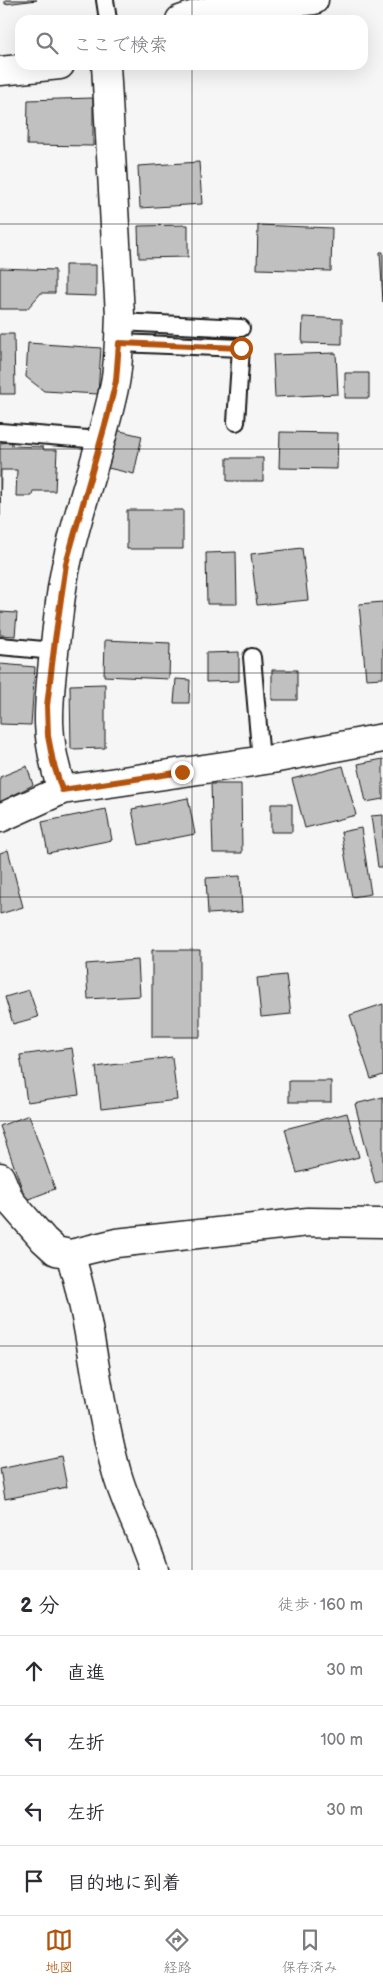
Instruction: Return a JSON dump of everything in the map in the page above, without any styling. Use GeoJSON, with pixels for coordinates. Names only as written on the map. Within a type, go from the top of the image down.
{"type":"FeatureCollection","features":[{"type":"Feature","properties":{"kind":"street"},"geometry":{"type":"LineString","coordinates":[[193,15],[257,4],[314,0]]}},
{"type":"Feature","properties":{"kind":"street"},"geometry":{"type":"LineString","coordinates":[[0,71],[15,70]]}},
{"type":"Feature","properties":{"kind":"street"},"geometry":{"type":"LineString","coordinates":[[62,790],[53,762],[48,736],[47,706],[54,651],[66,564],[116,381],[119,332],[106,70]]}},
{"type":"Feature","properties":{"kind":"street"},"geometry":{"type":"LineString","coordinates":[[0,818],[62,790],[261,760],[383,738]]}},
{"type":"Feature","properties":{"kind":"street"},"geometry":{"type":"LineString","coordinates":[[0,1177],[10,1201],[44,1240],[56,1251],[70,1254],[116,1243],[299,1223],[383,1223]]}},
{"type":"Feature","properties":{"kind":"street"},"geometry":{"type":"LineString","coordinates":[[70,1254],[94,1352],[105,1422],[116,1470],[154,1570]]}},
{"type":"Feature","properties":{"kind":"lane"},"geometry":{"type":"LineString","coordinates":[[105,0],[107,15]]}},
{"type":"Feature","properties":{"kind":"lane"},"geometry":{"type":"LineString","coordinates":[[119,332],[241,328]]}},
{"type":"Feature","properties":{"kind":"lane"},"geometry":{"type":"LineString","coordinates":[[119,332],[241,348],[236,422]]}},
{"type":"Feature","properties":{"kind":"lane"},"geometry":{"type":"LineString","coordinates":[[0,432],[100,440]]}},
{"type":"Feature","properties":{"kind":"lane"},"geometry":{"type":"LineString","coordinates":[[0,646],[54,651]]}},
{"type":"Feature","properties":{"kind":"lane"},"geometry":{"type":"LineString","coordinates":[[252,657],[261,760]]}},
{"type":"Feature","properties":{"kind":"building"},"geometry":{"type":"Polygon","coordinates":[[[5,0],[37,0],[5,4],[5,0]]]}},
{"type":"Feature","properties":{"kind":"building"},"geometry":{"type":"Polygon","coordinates":[[[93,98],[93,146],[27,145],[28,100],[93,98]]]}},
{"type":"Feature","properties":{"kind":"building"},"geometry":{"type":"Polygon","coordinates":[[[199,162],[202,204],[140,208],[138,166],[199,162]]]}},
{"type":"Feature","properties":{"kind":"building"},"geometry":{"type":"Polygon","coordinates":[[[188,225],[188,257],[139,258],[138,226],[188,225]]]}},
{"type":"Feature","properties":{"kind":"building"},"geometry":{"type":"Polygon","coordinates":[[[258,225],[332,228],[331,271],[257,269],[258,225]]]}},
{"type":"Feature","properties":{"kind":"building"},"geometry":{"type":"Polygon","coordinates":[[[380,252],[383,252],[383,302],[380,252]]]}},
{"type":"Feature","properties":{"kind":"building"},"geometry":{"type":"Polygon","coordinates":[[[65,265],[96,265],[96,296],[65,295],[65,265]]]}},
{"type":"Feature","properties":{"kind":"building"},"geometry":{"type":"Polygon","coordinates":[[[0,268],[55,270],[55,293],[41,293],[27,309],[0,309],[0,268]]]}},
{"type":"Feature","properties":{"kind":"building"},"geometry":{"type":"Polygon","coordinates":[[[303,317],[342,319],[342,344],[302,343],[303,317]]]}},
{"type":"Feature","properties":{"kind":"building"},"geometry":{"type":"Polygon","coordinates":[[[0,334],[14,334],[15,394],[0,394],[0,334]]]}},
{"type":"Feature","properties":{"kind":"building"},"geometry":{"type":"Polygon","coordinates":[[[28,343],[101,348],[98,394],[44,391],[26,377],[28,343]]]}},
{"type":"Feature","properties":{"kind":"building"},"geometry":{"type":"Polygon","coordinates":[[[336,353],[338,394],[275,397],[273,355],[336,353]]]}},
{"type":"Feature","properties":{"kind":"building"},"geometry":{"type":"Polygon","coordinates":[[[345,373],[369,373],[369,398],[345,398],[345,373]]]}},
{"type":"Feature","properties":{"kind":"building"},"geometry":{"type":"Polygon","coordinates":[[[116,430],[142,436],[134,474],[108,468],[116,430]]]}},
{"type":"Feature","properties":{"kind":"building"},"geometry":{"type":"Polygon","coordinates":[[[280,432],[338,433],[337,469],[279,468],[280,432]]]}},
{"type":"Feature","properties":{"kind":"building"},"geometry":{"type":"Polygon","coordinates":[[[12,442],[12,446],[43,447],[44,450],[57,450],[55,491],[33,491],[32,496],[16,496],[17,470],[1,470],[0,516],[0,443],[12,442]]]}},
{"type":"Feature","properties":{"kind":"building"},"geometry":{"type":"Polygon","coordinates":[[[227,458],[263,458],[263,481],[227,481],[227,458]]]}},
{"type":"Feature","properties":{"kind":"building"},"geometry":{"type":"Polygon","coordinates":[[[127,510],[183,510],[183,549],[127,549],[127,510]]]}},
{"type":"Feature","properties":{"kind":"building"},"geometry":{"type":"Polygon","coordinates":[[[302,548],[308,600],[257,605],[251,554],[302,548]]]}},
{"type":"Feature","properties":{"kind":"building"},"geometry":{"type":"Polygon","coordinates":[[[236,552],[237,604],[207,604],[206,553],[236,552]]]}},
{"type":"Feature","properties":{"kind":"building"},"geometry":{"type":"Polygon","coordinates":[[[383,602],[383,678],[366,679],[359,604],[383,602]]]}},
{"type":"Feature","properties":{"kind":"building"},"geometry":{"type":"Polygon","coordinates":[[[0,612],[17,613],[15,636],[0,635],[0,612]]]}},
{"type":"Feature","properties":{"kind":"building"},"geometry":{"type":"Polygon","coordinates":[[[105,640],[170,643],[169,679],[104,676],[105,640]]]}},
{"type":"Feature","properties":{"kind":"building"},"geometry":{"type":"Polygon","coordinates":[[[239,652],[239,681],[206,682],[206,653],[239,652]]]}},
{"type":"Feature","properties":{"kind":"building"},"geometry":{"type":"Polygon","coordinates":[[[0,664],[35,667],[31,725],[0,724],[0,664]]]}},
{"type":"Feature","properties":{"kind":"building"},"geometry":{"type":"Polygon","coordinates":[[[272,670],[297,670],[297,700],[272,700],[272,670]]]}},
{"type":"Feature","properties":{"kind":"building"},"geometry":{"type":"Polygon","coordinates":[[[176,679],[190,680],[189,703],[174,703],[176,679]]]}},
{"type":"Feature","properties":{"kind":"building"},"geometry":{"type":"Polygon","coordinates":[[[105,684],[105,748],[71,749],[70,685],[105,684]]]}},
{"type":"Feature","properties":{"kind":"building"},"geometry":{"type":"Polygon","coordinates":[[[383,759],[383,799],[366,802],[358,764],[383,759]]]}},
{"type":"Feature","properties":{"kind":"building"},"geometry":{"type":"Polygon","coordinates":[[[27,766],[33,785],[0,802],[0,777],[27,766]]]}},
{"type":"Feature","properties":{"kind":"building"},"geometry":{"type":"Polygon","coordinates":[[[343,766],[356,815],[305,828],[292,779],[343,766]]]}},
{"type":"Feature","properties":{"kind":"building"},"geometry":{"type":"Polygon","coordinates":[[[211,784],[241,784],[242,853],[213,853],[211,784]]]}},
{"type":"Feature","properties":{"kind":"building"},"geometry":{"type":"Polygon","coordinates":[[[188,798],[195,834],[139,845],[132,809],[188,798]]]}},
{"type":"Feature","properties":{"kind":"building"},"geometry":{"type":"Polygon","coordinates":[[[271,804],[292,804],[292,832],[271,832],[271,804]]]}},
{"type":"Feature","properties":{"kind":"building"},"geometry":{"type":"Polygon","coordinates":[[[106,809],[112,840],[48,853],[42,822],[106,809]]]}},
{"type":"Feature","properties":{"kind":"building"},"geometry":{"type":"Polygon","coordinates":[[[383,815],[383,867],[378,867],[371,816],[383,815]]]}},
{"type":"Feature","properties":{"kind":"building"},"geometry":{"type":"Polygon","coordinates":[[[361,828],[371,894],[352,897],[341,832],[361,828]]]}},
{"type":"Feature","properties":{"kind":"building"},"geometry":{"type":"Polygon","coordinates":[[[8,850],[23,907],[0,914],[0,853],[8,850]]]}},
{"type":"Feature","properties":{"kind":"building"},"geometry":{"type":"Polygon","coordinates":[[[240,876],[242,912],[208,914],[206,878],[240,876]]]}},
{"type":"Feature","properties":{"kind":"building"},"geometry":{"type":"Polygon","coordinates":[[[152,950],[200,950],[200,1037],[152,1037],[152,950]]]}},
{"type":"Feature","properties":{"kind":"building"},"geometry":{"type":"Polygon","coordinates":[[[138,960],[140,996],[88,999],[86,964],[138,960]]]}},
{"type":"Feature","properties":{"kind":"building"},"geometry":{"type":"Polygon","coordinates":[[[286,975],[291,1014],[261,1017],[257,978],[286,975]]]}},
{"type":"Feature","properties":{"kind":"building"},"geometry":{"type":"Polygon","coordinates":[[[29,990],[38,1017],[13,1024],[5,997],[29,990]]]}},
{"type":"Feature","properties":{"kind":"building"},"geometry":{"type":"Polygon","coordinates":[[[383,1004],[383,1075],[371,1079],[350,1015],[383,1004]]]}},
{"type":"Feature","properties":{"kind":"building"},"geometry":{"type":"Polygon","coordinates":[[[72,1048],[79,1095],[27,1102],[20,1055],[72,1048]]]}},
{"type":"Feature","properties":{"kind":"building"},"geometry":{"type":"Polygon","coordinates":[[[172,1057],[177,1100],[101,1109],[96,1067],[172,1057]]]}},
{"type":"Feature","properties":{"kind":"building"},"geometry":{"type":"Polygon","coordinates":[[[289,1081],[331,1081],[331,1102],[289,1102],[289,1081]]]}},
{"type":"Feature","properties":{"kind":"building"},"geometry":{"type":"Polygon","coordinates":[[[383,1097],[383,1181],[375,1183],[355,1104],[383,1097]]]}},
{"type":"Feature","properties":{"kind":"building"},"geometry":{"type":"Polygon","coordinates":[[[347,1113],[359,1157],[297,1173],[285,1129],[347,1113]]]}},
{"type":"Feature","properties":{"kind":"building"},"geometry":{"type":"Polygon","coordinates":[[[29,1115],[55,1189],[26,1200],[0,1126],[29,1115]]]}},
{"type":"Feature","properties":{"kind":"building"},"geometry":{"type":"Polygon","coordinates":[[[61,1456],[67,1487],[5,1499],[0,1469],[61,1456]]]}},
{"type":"Feature","properties":{"kind":"route"},"geometry":{"type":"LineString","coordinates":[[182,772],[62,790],[53,762],[48,736],[47,706],[55,640],[62,603],[66,564],[116,381],[119,343],[241,348]]}}]}
